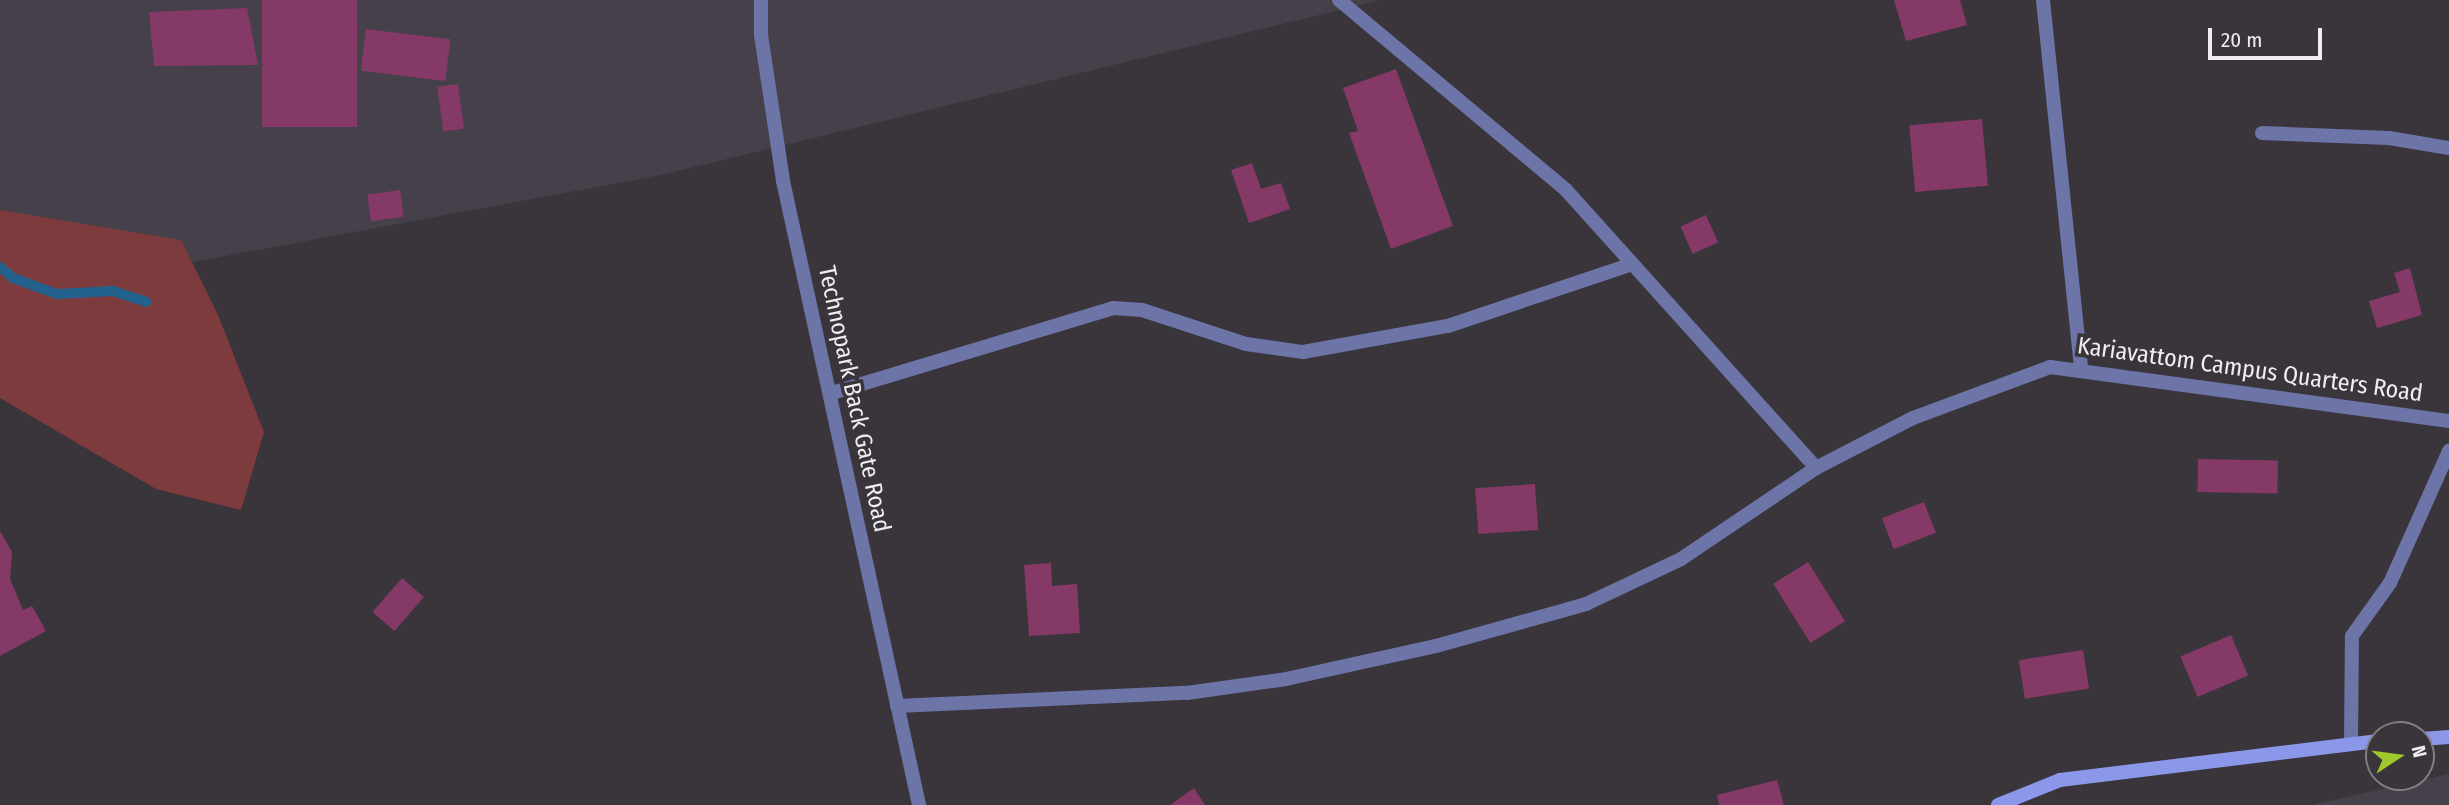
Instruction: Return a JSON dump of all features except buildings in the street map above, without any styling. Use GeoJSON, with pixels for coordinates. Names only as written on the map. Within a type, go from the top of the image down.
{"type":"FeatureCollection","features":[{"type":"Feature","properties":{"kind":"main road"},"geometry":{"type":"LineString","coordinates":[[1998,805],[2060,780],[2365,742]]}},
{"type":"Feature","properties":{"kind":"street","name":"Technopark Back Gate Road"},"geometry":{"type":"LineString","coordinates":[[761,0],[761,35],[783,181],[832,393],[919,805]]}},
{"type":"Feature","properties":{"kind":"street"},"geometry":{"type":"LineString","coordinates":[[1339,0],[1406,58],[1447,86],[1566,190],[1629,265],[1816,468]]}},
{"type":"Feature","properties":{"kind":"street"},"geometry":{"type":"LineString","coordinates":[[2043,0],[2081,368]]}},
{"type":"Feature","properties":{"kind":"street"},"geometry":{"type":"LineString","coordinates":[[2262,133],[2389,138],[2449,148]]}},
{"type":"Feature","properties":{"kind":"street"},"geometry":{"type":"LineString","coordinates":[[832,393],[1113,308],[1142,310],[1245,344],[1303,352],[1448,326],[1629,265]]}},
{"type":"Feature","properties":{"kind":"street","name":"Kariavattom Campus Quarters Road"},"geometry":{"type":"LineString","coordinates":[[897,706],[1187,693],[1286,680],[1436,646],[1586,604],[1681,559],[1816,468],[1913,418],[2050,367],[2081,368],[2449,421]]}},
{"type":"Feature","properties":{"kind":"street"},"geometry":{"type":"LineString","coordinates":[[2351,743],[2353,636],[2390,583],[2449,452]]}},
{"type":"Feature","properties":{"kind":"shaded area"},"geometry":{"type":"Polygon","coordinates":[[[0,0],[1381,0],[661,175],[0,298],[0,0]]]}},
{"type":"Feature","properties":{"kind":"shaded area"},"geometry":{"type":"Polygon","coordinates":[[[0,210],[181,240],[218,315],[264,432],[241,510],[156,489],[0,398],[0,210]]]}},
{"type":"Feature","properties":{"kind":"shaded area"},"geometry":{"type":"Polygon","coordinates":[[[2449,774],[2449,805],[2311,805],[2373,791],[2435,791],[2435,777],[2449,774]]]}},
{"type":"Feature","properties":{"kind":"waterway"},"geometry":{"type":"LineString","coordinates":[[0,267],[13,278],[57,294],[113,291],[146,302]]}}]}
